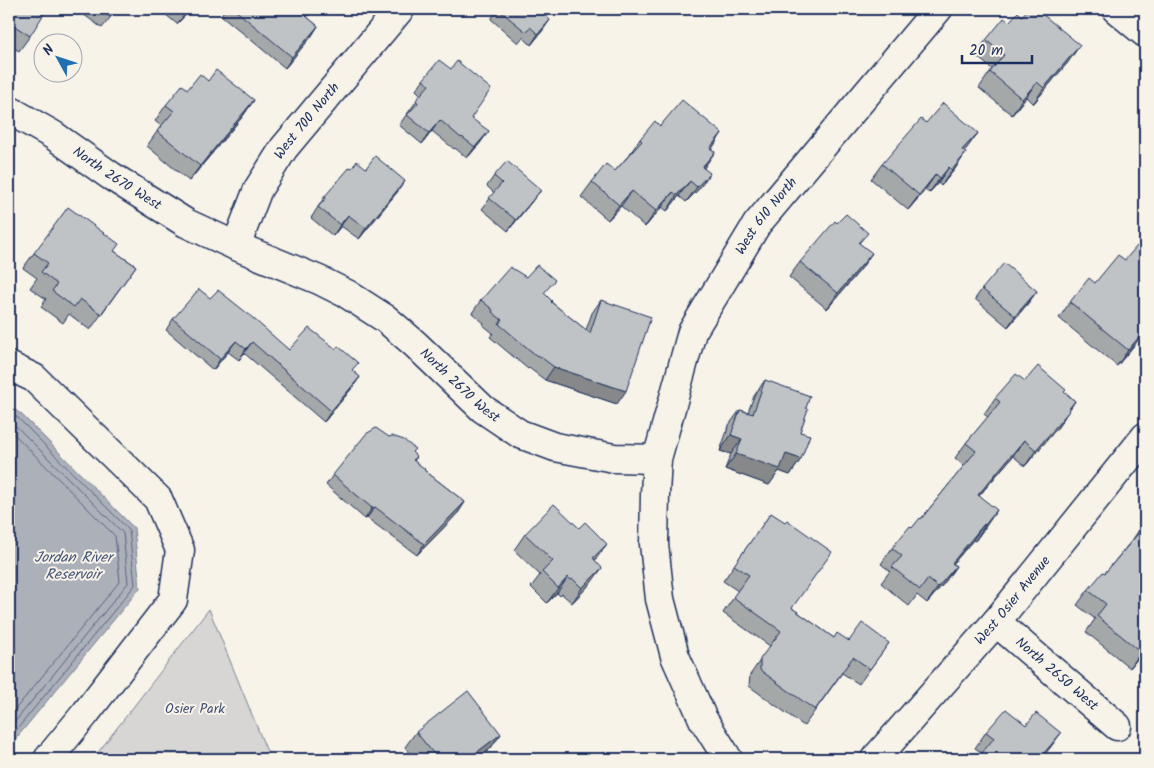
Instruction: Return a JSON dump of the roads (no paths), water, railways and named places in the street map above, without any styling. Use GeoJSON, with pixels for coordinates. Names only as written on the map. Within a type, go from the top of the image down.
{"type":"FeatureCollection","features":[{"type":"Feature","properties":{"kind":"street","name":"West 700 North"},"geometry":{"type":"LineString","coordinates":[[236,246],[258,189],[284,148],[400,9]]}},
{"type":"Feature","properties":{"kind":"street","name":"West 610 North"},"geometry":{"type":"LineString","coordinates":[[657,459],[692,332],[757,224],[938,9]]}},
{"type":"Feature","properties":{"kind":"street"},"geometry":{"type":"LineString","coordinates":[[1116,9],[1145,33]]}},
{"type":"Feature","properties":{"kind":"street","name":"North 2670 West"},"geometry":{"type":"LineString","coordinates":[[9,110],[53,135],[111,176],[186,223],[318,280],[386,319],[483,409],[520,434],[555,447],[575,451],[614,458],[657,459]]}},
{"type":"Feature","properties":{"kind":"street"},"geometry":{"type":"LineString","coordinates":[[9,366],[34,378],[158,499],[180,550],[173,600],[48,759]]}},
{"type":"Feature","properties":{"kind":"street","name":"West Osier Avenue"},"geometry":{"type":"LineString","coordinates":[[876,759],[996,622],[1145,437]]}},
{"type":"Feature","properties":{"kind":"street"},"geometry":{"type":"LineString","coordinates":[[657,459],[654,544],[660,599],[675,656],[703,719],[728,759]]}},
{"type":"Feature","properties":{"kind":"street","name":"North 2650 West"},"geometry":{"type":"LineString","coordinates":[[996,622],[1117,726]]}},
{"type":"Feature","properties":{"kind":"water","name":"Jordan River Reservoir"},"geometry":{"type":"Polygon","coordinates":[[[9,406],[21,414],[134,528],[140,588],[9,747],[9,406]]]}},
{"type":"Feature","properties":{"kind":"park label","name":"Osier Park"},"geometry":{"type":"Point","coordinates":[195,709]}}]}
